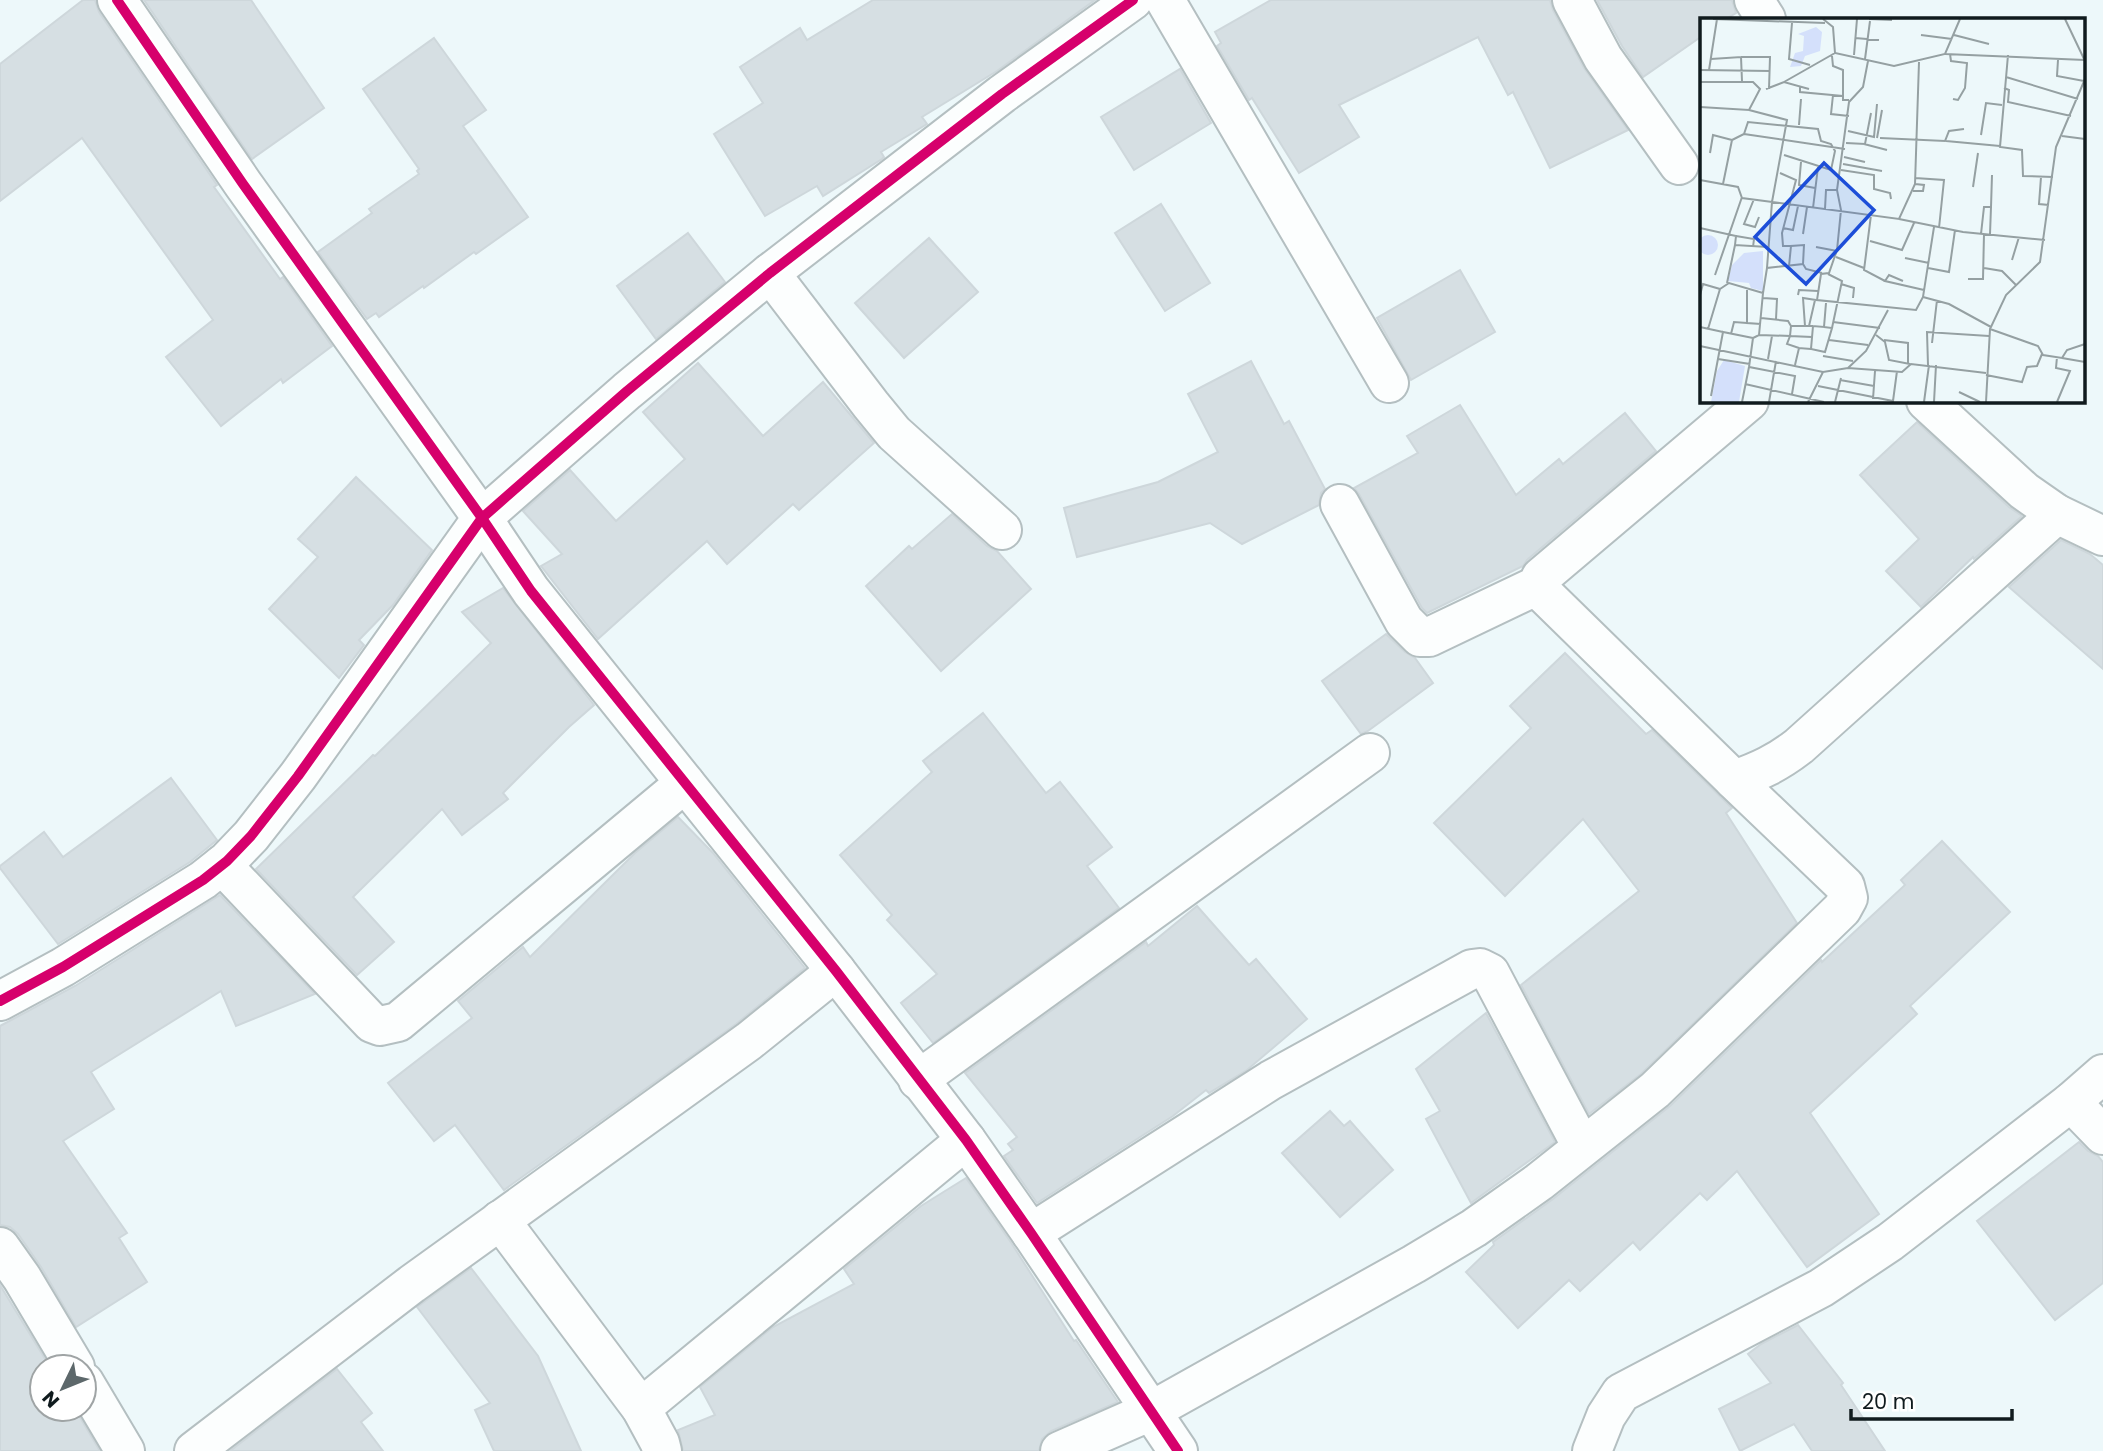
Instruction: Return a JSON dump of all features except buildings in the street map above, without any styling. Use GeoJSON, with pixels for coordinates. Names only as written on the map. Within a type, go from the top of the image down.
{"type":"FeatureCollection","features":[{"type":"Feature","properties":{"kind":"street"},"geometry":{"type":"LineString","coordinates":[[117,0],[243,184],[482,518],[531,591],[836,971],[966,1140],[1178,1451]]}},
{"type":"Feature","properties":{"kind":"street"},"geometry":{"type":"LineString","coordinates":[[0,1001],[63,967],[203,880],[222,865],[251,836],[298,776],[482,518],[617,400],[770,273],[1002,94],[1133,0]]}},
{"type":"Feature","properties":{"kind":"street"},"geometry":{"type":"LineString","coordinates":[[1165,0],[1389,383]]}},
{"type":"Feature","properties":{"kind":"street"},"geometry":{"type":"LineString","coordinates":[[1572,0],[1603,58],[1679,165]]}},
{"type":"Feature","properties":{"kind":"street"},"geometry":{"type":"LineString","coordinates":[[1754,0],[1765,18]]}},
{"type":"Feature","properties":{"kind":"street"},"geometry":{"type":"LineString","coordinates":[[770,273],[894,433],[1002,530]]}},
{"type":"Feature","properties":{"kind":"street"},"geometry":{"type":"LineString","coordinates":[[1060,1451],[1151,1411],[1474,1228],[1539,1182],[1655,1090],[1843,909],[1848,898],[1845,886],[1546,596],[1540,584],[1541,577],[1748,402]]}},
{"type":"Feature","properties":{"kind":"street"},"geometry":{"type":"LineString","coordinates":[[1927,402],[2024,491],[2057,513],[2103,536]]}},
{"type":"Feature","properties":{"kind":"street"},"geometry":{"type":"LineString","coordinates":[[1340,504],[1404,621],[1420,637],[1429,636],[1540,584]]}},
{"type":"Feature","properties":{"kind":"street"},"geometry":{"type":"LineString","coordinates":[[1734,780],[1762,771],[1799,746],[2057,513]]}},
{"type":"Feature","properties":{"kind":"street"},"geometry":{"type":"LineString","coordinates":[[918,1080],[1370,753]]}},
{"type":"Feature","properties":{"kind":"street"},"geometry":{"type":"LineString","coordinates":[[222,865],[372,1023],[380,1027],[398,1022],[685,783]]}},
{"type":"Feature","properties":{"kind":"street"},"geometry":{"type":"LineString","coordinates":[[1031,1233],[1271,1080],[1472,969],[1480,968],[1490,973],[1582,1147]]}},
{"type":"Feature","properties":{"kind":"street"},"geometry":{"type":"LineString","coordinates":[[194,1451],[412,1284],[750,1041],[836,971]]}},
{"type":"Feature","properties":{"kind":"street"},"geometry":{"type":"LineString","coordinates":[[1592,1451],[1606,1416],[1621,1392],[1821,1288],[1890,1242],[2071,1102],[2103,1074]]}},
{"type":"Feature","properties":{"kind":"street"},"geometry":{"type":"LineString","coordinates":[[2071,1102],[2103,1135]]}},
{"type":"Feature","properties":{"kind":"street"},"geometry":{"type":"LineString","coordinates":[[641,1408],[966,1140]]}},
{"type":"Feature","properties":{"kind":"street"},"geometry":{"type":"LineString","coordinates":[[500,1220],[641,1408],[662,1451]]}},
{"type":"Feature","properties":{"kind":"street"},"geometry":{"type":"LineString","coordinates":[[0,1247],[22,1278],[67,1353]]}},
{"type":"Feature","properties":{"kind":"street"},"geometry":{"type":"LineString","coordinates":[[98,1406],[125,1451]]}},
{"type":"Feature","properties":{"kind":"cycle path"},"geometry":{"type":"LineString","coordinates":[[117,0],[243,184],[482,518],[531,591],[836,971],[966,1140],[1178,1451]]}},
{"type":"Feature","properties":{"kind":"cycle path"},"geometry":{"type":"LineString","coordinates":[[0,1001],[63,967],[203,880],[227,861],[251,836],[298,776],[482,518],[627,391],[770,273],[1002,94],[1133,0]]}}]}
